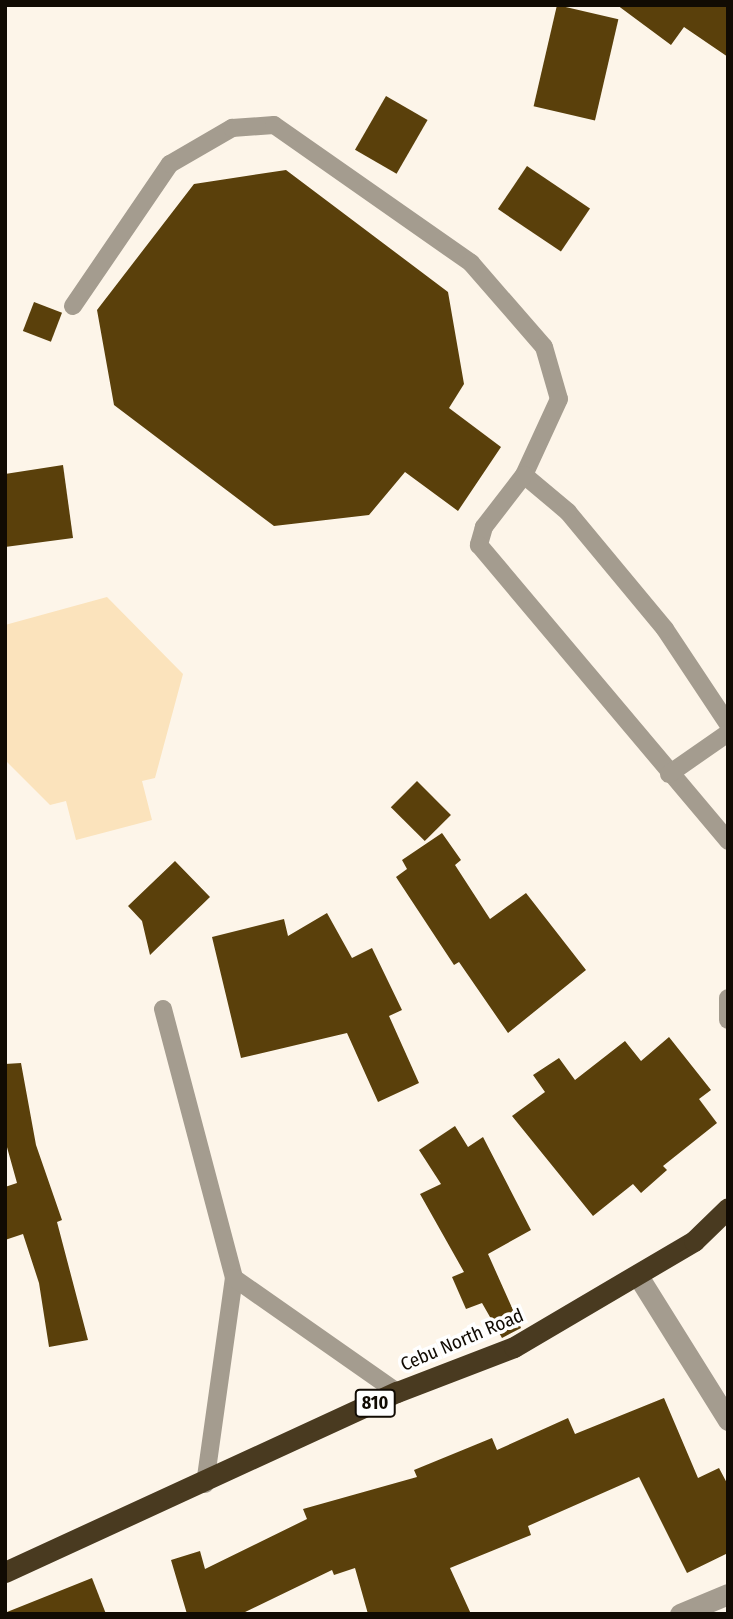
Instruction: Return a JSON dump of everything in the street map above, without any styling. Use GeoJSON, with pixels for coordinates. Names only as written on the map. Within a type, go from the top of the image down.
{"type":"FeatureCollection","features":[{"type":"Feature","properties":{"kind":"highway","name":"Cebu North Road"},"geometry":{"type":"LineString","coordinates":[[5,1572],[205,1484],[397,1392],[514,1347],[694,1241],[728,1208]]}},
{"type":"Feature","properties":{"kind":"street"},"geometry":{"type":"LineString","coordinates":[[638,1276],[728,1420]]}},
{"type":"Feature","properties":{"kind":"street"},"geometry":{"type":"LineString","coordinates":[[680,1614],[728,1594]]}},
{"type":"Feature","properties":{"kind":"lane"},"geometry":{"type":"LineString","coordinates":[[73,306],[170,164],[232,128],[274,125],[471,263],[544,347],[559,399],[524,475],[484,527],[480,545],[669,774],[728,841]]}},
{"type":"Feature","properties":{"kind":"lane"},"geometry":{"type":"LineString","coordinates":[[524,475],[568,512],[665,629],[728,724]]}},
{"type":"Feature","properties":{"kind":"lane"},"geometry":{"type":"LineString","coordinates":[[669,774],[728,733]]}},
{"type":"Feature","properties":{"kind":"lane"},"geometry":{"type":"LineString","coordinates":[[728,998],[728,1020]]}},
{"type":"Feature","properties":{"kind":"lane"},"geometry":{"type":"LineString","coordinates":[[163,1009],[234,1278],[205,1484]]}},
{"type":"Feature","properties":{"kind":"lane"},"geometry":{"type":"LineString","coordinates":[[234,1278],[397,1392]]}},
{"type":"Feature","properties":{"kind":"shaded area"},"geometry":{"type":"Polygon","coordinates":[[[107,597],[183,674],[155,778],[142,781],[152,820],[76,840],[66,801],[50,805],[5,760],[5,625],[107,597]]]}},
{"type":"Feature","properties":{"kind":"building"},"geometry":{"type":"Polygon","coordinates":[[[557,5],[618,19],[595,121],[534,106],[557,5]]]}},
{"type":"Feature","properties":{"kind":"building"},"geometry":{"type":"Polygon","coordinates":[[[617,5],[728,5],[728,57],[684,27],[671,45],[617,5]]]}},
{"type":"Feature","properties":{"kind":"building"},"geometry":{"type":"Polygon","coordinates":[[[386,96],[428,120],[397,174],[355,150],[386,96]]]}},
{"type":"Feature","properties":{"kind":"building"},"geometry":{"type":"Polygon","coordinates":[[[527,166],[590,208],[561,252],[498,209],[527,166]]]}},
{"type":"Feature","properties":{"kind":"building"},"geometry":{"type":"Polygon","coordinates":[[[286,170],[448,292],[464,384],[449,408],[501,447],[458,511],[405,472],[369,515],[274,526],[114,405],[97,310],[194,184],[286,170]]]}},
{"type":"Feature","properties":{"kind":"building"},"geometry":{"type":"Polygon","coordinates":[[[34,302],[62,313],[51,342],[23,331],[34,302]]]}},
{"type":"Feature","properties":{"kind":"building"},"geometry":{"type":"Polygon","coordinates":[[[63,465],[73,538],[5,547],[5,474],[63,465]]]}},
{"type":"Feature","properties":{"kind":"building"},"geometry":{"type":"Polygon","coordinates":[[[417,781],[451,815],[425,841],[391,807],[417,781]]]}},
{"type":"Feature","properties":{"kind":"building"},"geometry":{"type":"Polygon","coordinates":[[[442,833],[461,860],[455,865],[490,919],[526,893],[586,970],[508,1033],[459,962],[454,965],[396,877],[407,869],[402,860],[442,833]]]}},
{"type":"Feature","properties":{"kind":"building"},"geometry":{"type":"Polygon","coordinates":[[[175,861],[210,897],[150,955],[142,921],[128,906],[175,861]]]}},
{"type":"Feature","properties":{"kind":"building"},"geometry":{"type":"Polygon","coordinates":[[[327,913],[352,958],[372,948],[402,1010],[389,1016],[419,1083],[378,1102],[347,1033],[241,1058],[212,937],[284,919],[288,936],[327,913]]]}},
{"type":"Feature","properties":{"kind":"building"},"geometry":{"type":"Polygon","coordinates":[[[669,1037],[711,1090],[699,1099],[717,1123],[663,1166],[667,1170],[641,1193],[633,1184],[593,1216],[512,1116],[545,1092],[533,1075],[559,1058],[575,1080],[625,1041],[641,1061],[669,1037]]]}},
{"type":"Feature","properties":{"kind":"building"},"geometry":{"type":"Polygon","coordinates":[[[21,1063],[36,1145],[62,1220],[57,1222],[88,1340],[49,1347],[39,1283],[23,1234],[5,1240],[5,1187],[17,1183],[5,1140],[5,1064],[21,1063]]]}},
{"type":"Feature","properties":{"kind":"building"},"geometry":{"type":"Polygon","coordinates":[[[455,1126],[468,1147],[483,1137],[531,1230],[488,1254],[521,1328],[502,1338],[482,1303],[466,1309],[452,1277],[464,1272],[420,1194],[441,1184],[419,1150],[455,1126]]]}},
{"type":"Feature","properties":{"kind":"building"},"geometry":{"type":"Polygon","coordinates":[[[664,1398],[698,1478],[719,1468],[728,1485],[728,1553],[687,1573],[639,1477],[528,1526],[531,1535],[450,1568],[471,1614],[368,1614],[355,1568],[334,1575],[332,1570],[241,1614],[187,1614],[171,1560],[200,1551],[205,1569],[307,1519],[303,1509],[417,1477],[414,1470],[492,1438],[497,1450],[568,1418],[575,1434],[664,1398]]]}},
{"type":"Feature","properties":{"kind":"building"},"geometry":{"type":"Polygon","coordinates":[[[92,1578],[106,1614],[7,1614],[7,1612],[92,1578]]]}}]}
